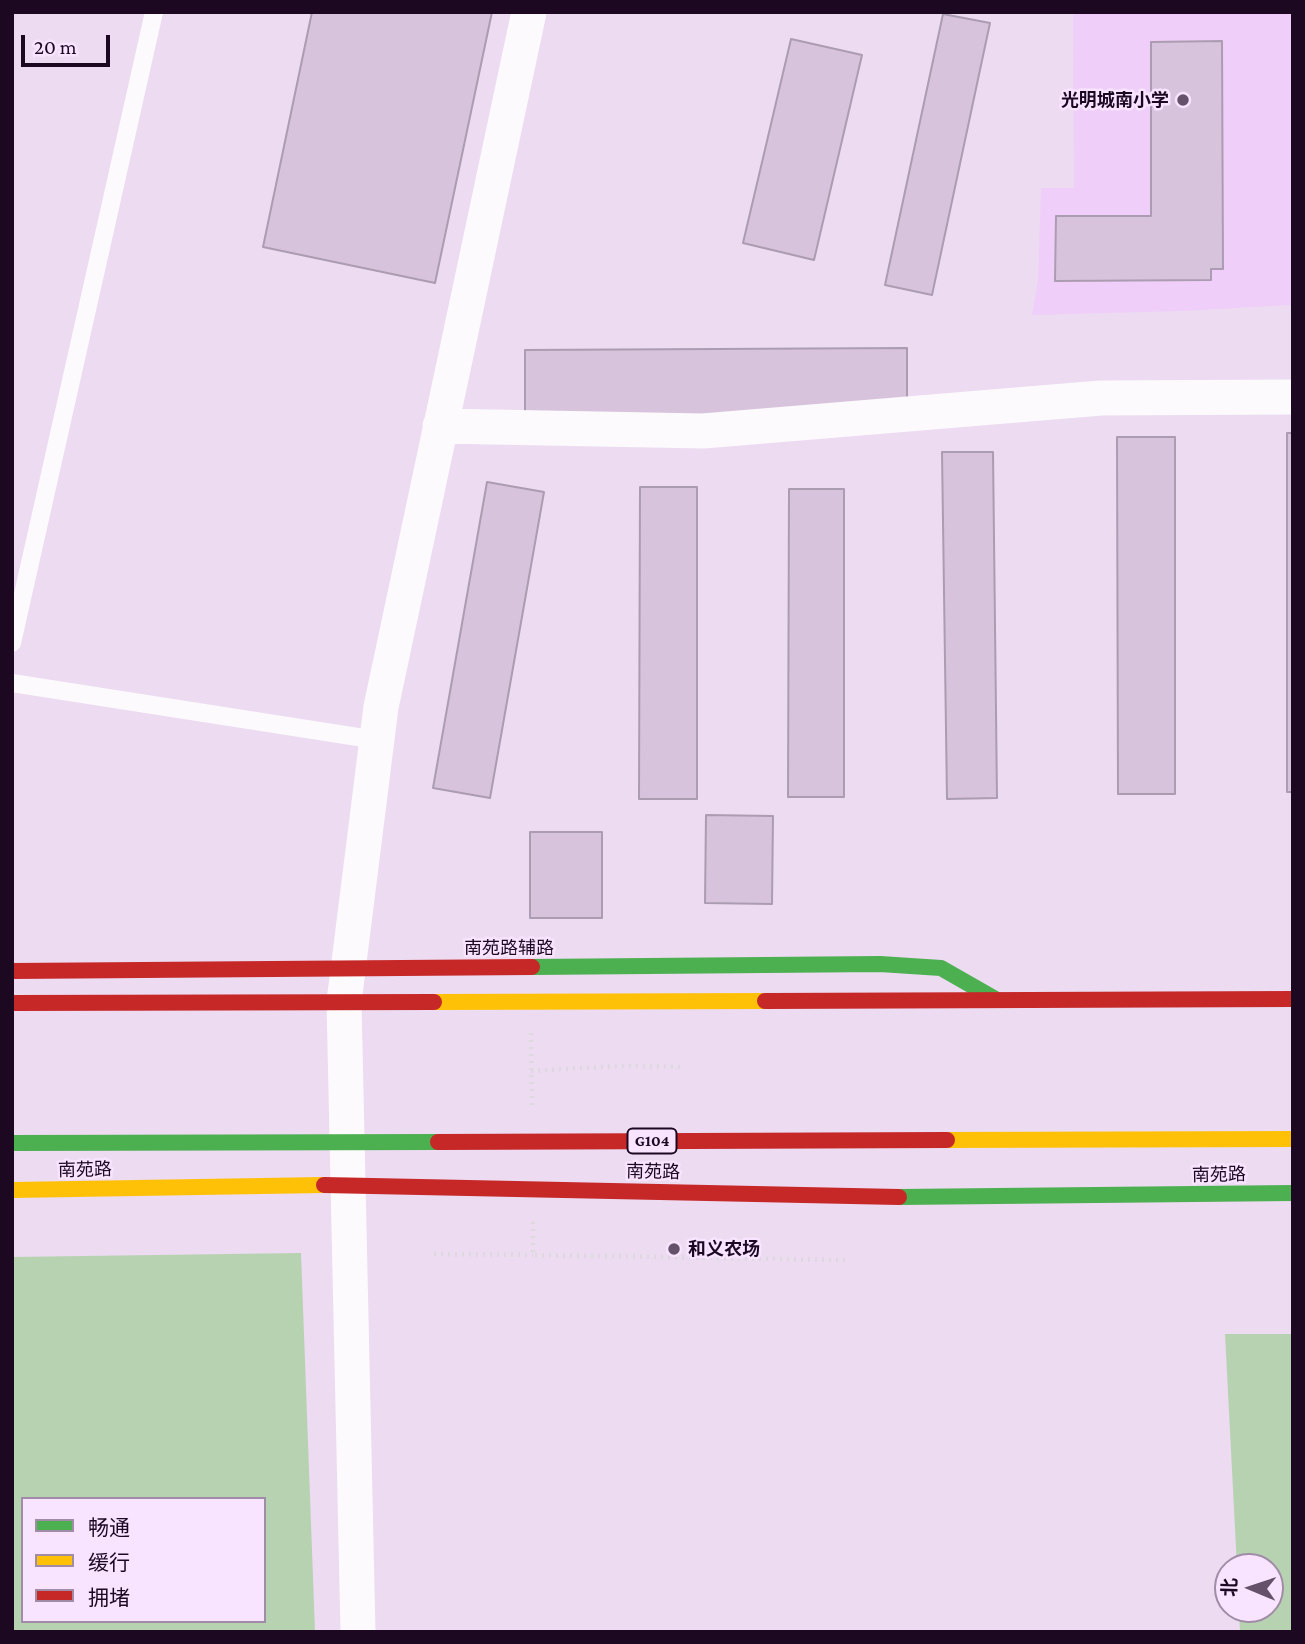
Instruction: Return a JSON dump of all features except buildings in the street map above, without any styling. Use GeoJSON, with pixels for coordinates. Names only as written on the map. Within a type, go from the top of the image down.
{"type":"FeatureCollection","features":[{"type":"Feature","properties":{"kind":"main road","name":"南苑路辅路"},"geometry":{"type":"LineString","coordinates":[[12,971],[346,985],[880,964],[941,968],[997,1000]]}},
{"type":"Feature","properties":{"kind":"main road"},"geometry":{"type":"LineString","coordinates":[[12,1003],[346,985],[997,1000],[1293,999]]}},
{"type":"Feature","properties":{"kind":"main road","name":"南苑路"},"geometry":{"type":"LineString","coordinates":[[12,1143],[1293,1139]]}},
{"type":"Feature","properties":{"kind":"main road","name":"南苑路"},"geometry":{"type":"LineString","coordinates":[[12,1190],[349,1185],[901,1197],[1293,1193]]}},
{"type":"Feature","properties":{"kind":"street"},"geometry":{"type":"LineString","coordinates":[[358,1632],[346,985],[381,707],[528,12]]}},
{"type":"Feature","properties":{"kind":"street"},"geometry":{"type":"LineString","coordinates":[[440,426],[703,431],[1101,398],[1293,397]]}},
{"type":"Feature","properties":{"kind":"lane"},"geometry":{"type":"LineString","coordinates":[[12,643],[153,12]]}},
{"type":"Feature","properties":{"kind":"lane"},"geometry":{"type":"LineString","coordinates":[[12,682],[377,740]]}},
{"type":"Feature","properties":{"kind":"path"},"geometry":{"type":"LineString","coordinates":[[531,1030],[532,1110]]}},
{"type":"Feature","properties":{"kind":"path"},"geometry":{"type":"LineString","coordinates":[[531,1071],[619,1066],[682,1067]]}},
{"type":"Feature","properties":{"kind":"path"},"geometry":{"type":"LineString","coordinates":[[533,1216],[533,1255]]}},
{"type":"Feature","properties":{"kind":"path"},"geometry":{"type":"LineString","coordinates":[[434,1254],[849,1260]]}},
{"type":"Feature","properties":{"kind":"shaded area","name":"光明城南小学"},"geometry":{"type":"Polygon","coordinates":[[[1073,12],[1293,12],[1293,324],[1290,305],[1032,315],[1038,279],[1041,188],[1074,188],[1073,12]]]}},
{"type":"Feature","properties":{"kind":"green space"},"geometry":{"type":"Polygon","coordinates":[[[301,1253],[315,1632],[12,1632],[12,1257],[301,1253]]]}},
{"type":"Feature","properties":{"kind":"green space"},"geometry":{"type":"Polygon","coordinates":[[[1225,1334],[1293,1334],[1293,1632],[1240,1632],[1240,1623],[1284,1623],[1284,1553],[1236,1553],[1225,1334]]]}},
{"type":"Feature","properties":{"kind":"traffic: fast"},"geometry":{"type":"LineString","coordinates":[[532,967],[880,964],[941,968],[997,1000]]}},
{"type":"Feature","properties":{"kind":"traffic: fast"},"geometry":{"type":"LineString","coordinates":[[12,1143],[438,1142]]}},
{"type":"Feature","properties":{"kind":"traffic: fast"},"geometry":{"type":"LineString","coordinates":[[899,1197],[1293,1193]]}},
{"type":"Feature","properties":{"kind":"traffic: slow"},"geometry":{"type":"LineString","coordinates":[[434,1002],[765,1001]]}},
{"type":"Feature","properties":{"kind":"traffic: slow"},"geometry":{"type":"LineString","coordinates":[[947,1140],[1293,1139]]}},
{"type":"Feature","properties":{"kind":"traffic: slow"},"geometry":{"type":"LineString","coordinates":[[12,1190],[324,1185]]}},
{"type":"Feature","properties":{"kind":"traffic: jam"},"geometry":{"type":"LineString","coordinates":[[12,971],[532,967]]}},
{"type":"Feature","properties":{"kind":"traffic: jam"},"geometry":{"type":"LineString","coordinates":[[765,1001],[1293,999]]}},
{"type":"Feature","properties":{"kind":"traffic: jam"},"geometry":{"type":"LineString","coordinates":[[12,1003],[434,1002]]}},
{"type":"Feature","properties":{"kind":"traffic: jam"},"geometry":{"type":"LineString","coordinates":[[438,1142],[947,1140]]}},
{"type":"Feature","properties":{"kind":"traffic: jam"},"geometry":{"type":"LineString","coordinates":[[324,1185],[899,1197]]}},
{"type":"Feature","properties":{"kind":"place","name":"光明城南小学"},"geometry":{"type":"Point","coordinates":[1183,100]}},
{"type":"Feature","properties":{"kind":"place","name":"和义农场"},"geometry":{"type":"Point","coordinates":[674,1249]}}]}
